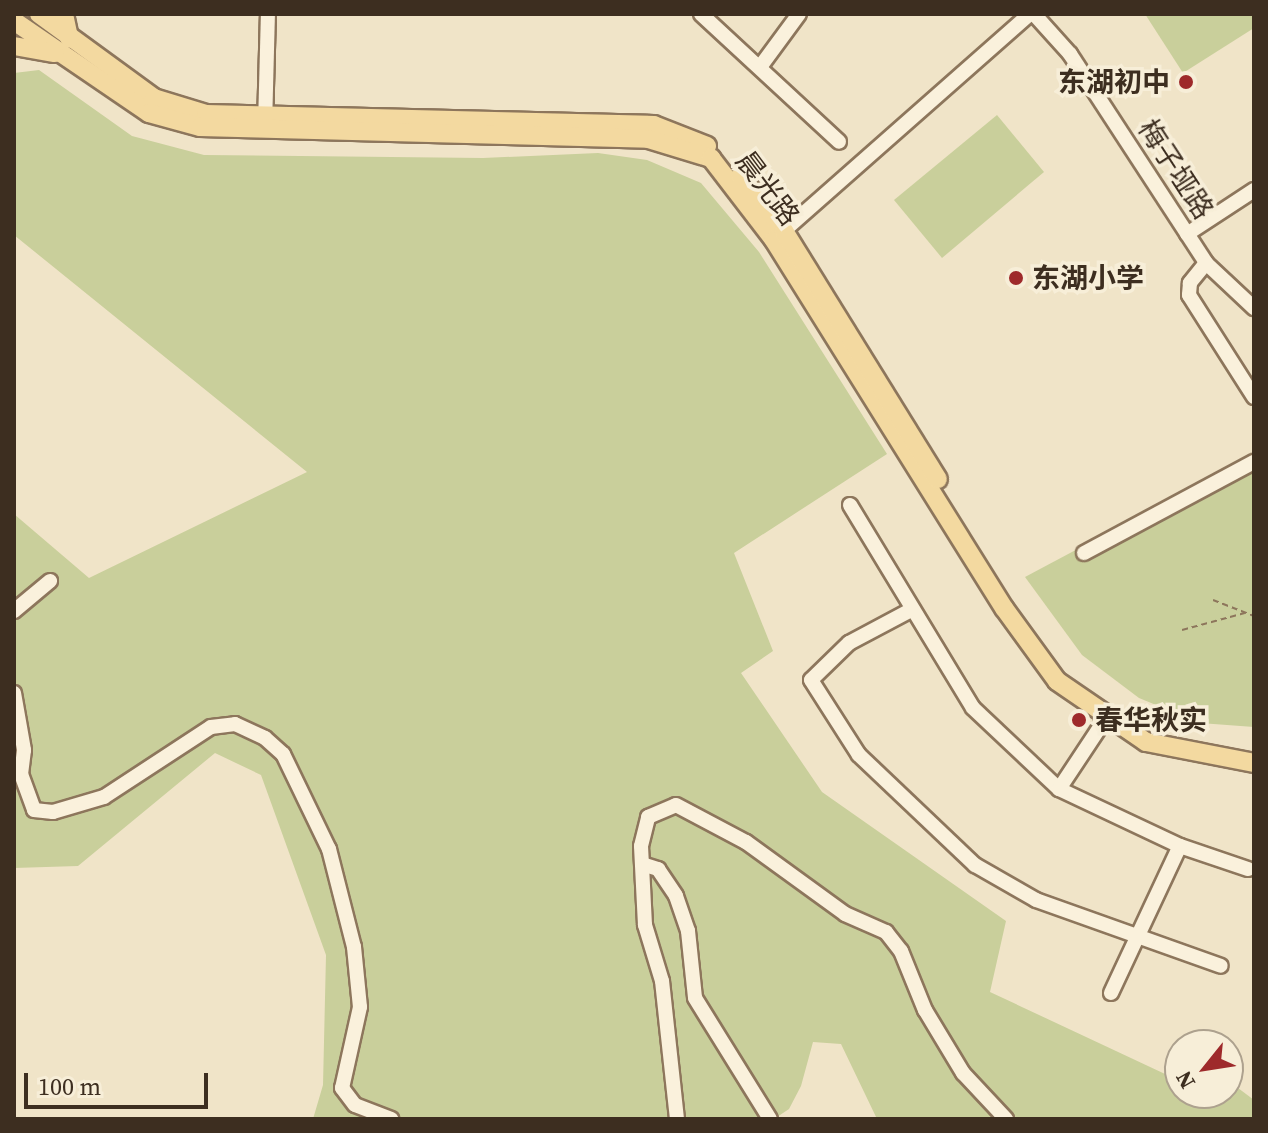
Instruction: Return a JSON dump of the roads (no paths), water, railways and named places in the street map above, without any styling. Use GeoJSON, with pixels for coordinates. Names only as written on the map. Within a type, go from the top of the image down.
{"type":"FeatureCollection","features":[{"type":"Feature","properties":{"kind":"main road","name":"晨光路"},"geometry":{"type":"LineString","coordinates":[[39,14],[68,48]]}},
{"type":"Feature","properties":{"kind":"main road"},"geometry":{"type":"LineString","coordinates":[[14,46],[68,48],[64,14]]}},
{"type":"Feature","properties":{"kind":"main road","name":"晨光路"},"geometry":{"type":"LineString","coordinates":[[14,21],[154,98],[206,114],[265,122],[654,125],[719,150],[779,236],[1014,602],[1066,675],[1110,709],[1151,732],[1203,747],[1254,753]]}},
{"type":"Feature","properties":{"kind":"main road","name":"晨光路"},"geometry":{"type":"LineString","coordinates":[[779,236],[1004,608],[1057,681],[1106,718],[1146,742],[1254,763]]}},
{"type":"Feature","properties":{"kind":"street"},"geometry":{"type":"LineString","coordinates":[[265,122],[268,14]]}},
{"type":"Feature","properties":{"kind":"street"},"geometry":{"type":"LineString","coordinates":[[701,14],[839,142]]}},
{"type":"Feature","properties":{"kind":"street"},"geometry":{"type":"LineString","coordinates":[[760,67],[799,14]]}},
{"type":"Feature","properties":{"kind":"street"},"geometry":{"type":"LineString","coordinates":[[779,236],[1032,14]]}},
{"type":"Feature","properties":{"kind":"street","name":"梅子垭路"},"geometry":{"type":"LineString","coordinates":[[1032,14],[1070,54],[1206,263],[1254,308]]}},
{"type":"Feature","properties":{"kind":"street"},"geometry":{"type":"LineString","coordinates":[[1187,234],[1254,190]]}},
{"type":"Feature","properties":{"kind":"street"},"geometry":{"type":"LineString","coordinates":[[1206,263],[1190,283],[1189,295],[1254,397]]}},
{"type":"Feature","properties":{"kind":"street"},"geometry":{"type":"LineString","coordinates":[[1084,553],[1254,462]]}},
{"type":"Feature","properties":{"kind":"street"},"geometry":{"type":"LineString","coordinates":[[850,505],[973,708],[1059,789],[1180,846],[1248,869]]}},
{"type":"Feature","properties":{"kind":"street"},"geometry":{"type":"LineString","coordinates":[[14,611],[50,581]]}},
{"type":"Feature","properties":{"kind":"street"},"geometry":{"type":"LineString","coordinates":[[911,610],[849,643],[811,680],[859,755],[975,865],[1036,900],[1221,966]]}},
{"type":"Feature","properties":{"kind":"street"},"geometry":{"type":"LineString","coordinates":[[14,693],[24,750],[21,774],[34,810],[53,812],[104,797],[211,727],[235,724],[265,738],[283,754],[329,849],[354,947],[360,1007],[342,1088],[355,1105],[391,1119]]}},
{"type":"Feature","properties":{"kind":"street"},"geometry":{"type":"LineString","coordinates":[[1059,789],[1106,718]]}},
{"type":"Feature","properties":{"kind":"street"},"geometry":{"type":"LineString","coordinates":[[677,1119],[662,981],[645,925],[645,865],[641,846],[648,817],[676,805],[735,835],[845,914],[886,932],[901,951],[925,1010],[963,1073],[1006,1119]]}},
{"type":"Feature","properties":{"kind":"street"},"geometry":{"type":"LineString","coordinates":[[1111,993],[1180,846]]}},
{"type":"Feature","properties":{"kind":"street"},"geometry":{"type":"LineString","coordinates":[[645,865],[658,869],[676,896],[688,931],[695,998],[770,1119]]}},
{"type":"Feature","properties":{"kind":"place","name":"东湖初中"},"geometry":{"type":"Point","coordinates":[1186,82]}},
{"type":"Feature","properties":{"kind":"place","name":"东湖小学"},"geometry":{"type":"Point","coordinates":[1016,278]}},
{"type":"Feature","properties":{"kind":"place","name":"春华秋实"},"geometry":{"type":"Point","coordinates":[1079,720]}}]}
